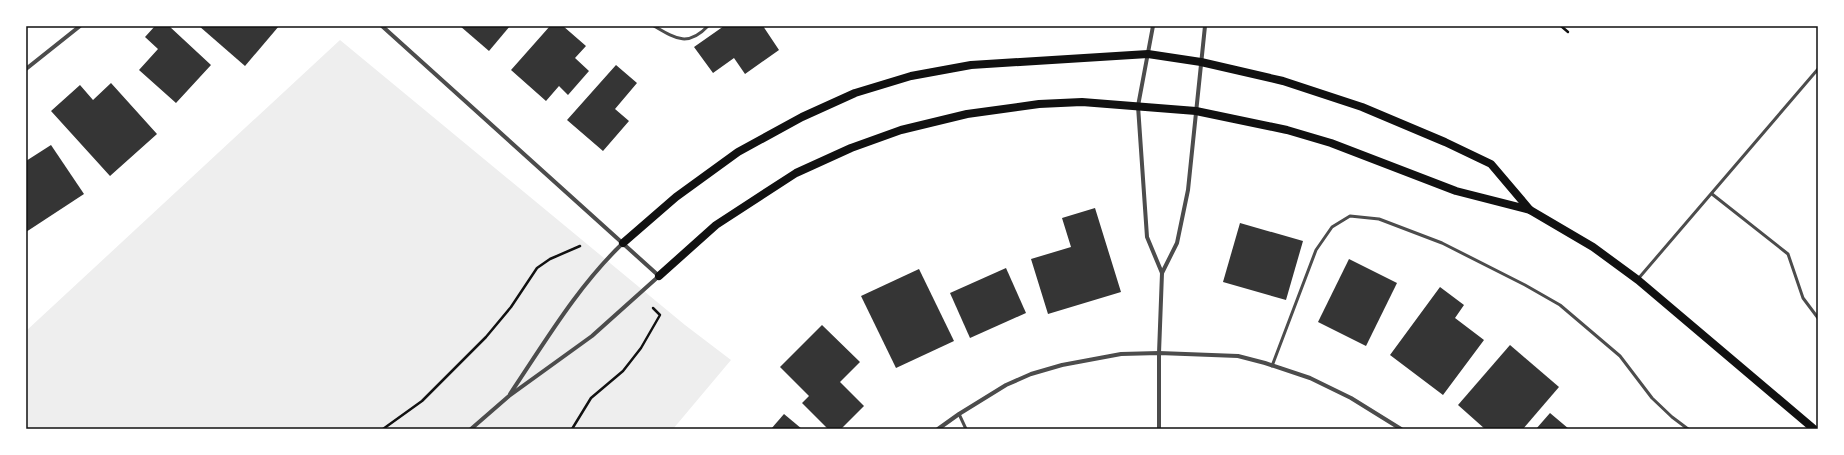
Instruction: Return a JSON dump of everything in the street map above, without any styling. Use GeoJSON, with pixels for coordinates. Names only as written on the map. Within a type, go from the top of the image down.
{"type":"FeatureCollection","features":[{"type":"Feature","properties":{"kind":"main road"},"geometry":{"type":"LineString","coordinates":[[623,243],[676,197],[738,152],[802,116],[855,93],[911,76],[971,65],[1148,54],[1201,62],[1283,81],[1362,107],[1491,164],[1530,210]]}},
{"type":"Feature","properties":{"kind":"main road"},"geometry":{"type":"LineString","coordinates":[[659,276],[716,225],[790,177],[851,148],[901,130],[967,114],[1039,104],[1082,102],[1196,111],[1287,130],[1316,139],[1456,191],[1530,210],[1593,247],[1638,280],[1814,429]]}},
{"type":"Feature","properties":{"kind":"street"},"geometry":{"type":"LineString","coordinates":[[26,69],[80,26]]}},
{"type":"Feature","properties":{"kind":"street"},"geometry":{"type":"LineString","coordinates":[[382,26],[659,276],[592,336],[509,396],[471,429]]}},
{"type":"Feature","properties":{"kind":"street"},"geometry":{"type":"LineString","coordinates":[[1153,26],[1138,106],[1147,237],[1162,273]]}},
{"type":"Feature","properties":{"kind":"street"},"geometry":{"type":"LineString","coordinates":[[1159,429],[1159,353],[1162,273],[1177,243],[1188,190],[1205,26]]}},
{"type":"Feature","properties":{"kind":"street"},"geometry":{"type":"LineString","coordinates":[[509,396],[565,311],[604,261],[623,243]]}},
{"type":"Feature","properties":{"kind":"street"},"geometry":{"type":"LineString","coordinates":[[938,429],[1006,385],[1031,374],[1054,367],[1121,354],[1159,353],[1238,356],[1272,366],[1310,378],[1351,398],[1401,429]]}},
{"type":"Feature","properties":{"kind":"lane"},"geometry":{"type":"LineString","coordinates":[[654,26],[675,38],[689,40],[703,32],[708,26]]}},
{"type":"Feature","properties":{"kind":"lane"},"geometry":{"type":"LineString","coordinates":[[1638,280],[1818,69]]}},
{"type":"Feature","properties":{"kind":"lane"},"geometry":{"type":"LineString","coordinates":[[1712,194],[1788,254],[1804,298],[1818,318]]}},
{"type":"Feature","properties":{"kind":"lane"},"geometry":{"type":"LineString","coordinates":[[1272,366],[1316,250],[1332,227],[1350,216],[1379,219],[1442,243],[1525,285],[1560,306],[1620,356],[1652,398],[1672,417],[1688,429]]}},
{"type":"Feature","properties":{"kind":"lane"},"geometry":{"type":"LineString","coordinates":[[959,414],[966,429]]}},
{"type":"Feature","properties":{"kind":"path"},"geometry":{"type":"LineString","coordinates":[[1561,26],[1568,32]]}},
{"type":"Feature","properties":{"kind":"path"},"geometry":{"type":"LineString","coordinates":[[383,429],[422,401],[486,337],[511,307],[537,268],[550,259],[580,246]]}},
{"type":"Feature","properties":{"kind":"path"},"geometry":{"type":"LineString","coordinates":[[572,429],[591,398],[623,371],[641,348],[660,315],[653,308]]}},
{"type":"Feature","properties":{"kind":"shaded area"},"geometry":{"type":"Polygon","coordinates":[[[340,40],[685,325],[731,360],[673,429],[26,429],[26,331],[340,40]]]}},
{"type":"Feature","properties":{"kind":"building"},"geometry":{"type":"Polygon","coordinates":[[[155,26],[169,26],[211,65],[176,103],[139,70],[158,49],[145,37],[155,26]]]}},
{"type":"Feature","properties":{"kind":"building"},"geometry":{"type":"Polygon","coordinates":[[[199,26],[279,26],[245,66],[199,26]]]}},
{"type":"Feature","properties":{"kind":"building"},"geometry":{"type":"Polygon","coordinates":[[[460,26],[510,26],[489,51],[460,26]]]}},
{"type":"Feature","properties":{"kind":"building"},"geometry":{"type":"Polygon","coordinates":[[[550,26],[563,26],[586,46],[575,58],[589,71],[568,95],[559,86],[546,101],[511,70],[550,26]]]}},
{"type":"Feature","properties":{"kind":"building"},"geometry":{"type":"Polygon","coordinates":[[[724,26],[763,26],[779,50],[745,74],[734,58],[713,73],[694,47],[724,26]]]}},
{"type":"Feature","properties":{"kind":"building"},"geometry":{"type":"Polygon","coordinates":[[[616,65],[637,83],[615,109],[629,121],[603,151],[567,120],[616,65]]]}},
{"type":"Feature","properties":{"kind":"building"},"geometry":{"type":"Polygon","coordinates":[[[111,83],[157,134],[110,176],[51,111],[80,85],[93,100],[111,83]]]}},
{"type":"Feature","properties":{"kind":"building"},"geometry":{"type":"Polygon","coordinates":[[[51,145],[84,194],[26,232],[26,161],[51,145]]]}},
{"type":"Feature","properties":{"kind":"building"},"geometry":{"type":"Polygon","coordinates":[[[1095,208],[1121,292],[1048,314],[1031,259],[1071,247],[1062,218],[1095,208]]]}},
{"type":"Feature","properties":{"kind":"building"},"geometry":{"type":"Polygon","coordinates":[[[1240,223],[1303,241],[1286,300],[1223,282],[1240,223]]]}},
{"type":"Feature","properties":{"kind":"building"},"geometry":{"type":"Polygon","coordinates":[[[1349,259],[1397,283],[1366,346],[1318,322],[1349,259]]]}},
{"type":"Feature","properties":{"kind":"building"},"geometry":{"type":"Polygon","coordinates":[[[1006,268],[1026,313],[970,338],[950,293],[1006,268]]]}},
{"type":"Feature","properties":{"kind":"building"},"geometry":{"type":"Polygon","coordinates":[[[919,269],[954,341],[896,368],[861,296],[919,269]]]}},
{"type":"Feature","properties":{"kind":"building"},"geometry":{"type":"Polygon","coordinates":[[[1440,287],[1464,305],[1455,318],[1484,340],[1443,395],[1390,355],[1440,287]]]}},
{"type":"Feature","properties":{"kind":"building"},"geometry":{"type":"Polygon","coordinates":[[[822,325],[860,362],[840,382],[864,406],[841,429],[828,429],[802,403],[809,396],[780,367],[822,325]]]}},
{"type":"Feature","properties":{"kind":"building"},"geometry":{"type":"Polygon","coordinates":[[[1510,345],[1559,387],[1523,429],[1485,429],[1458,405],[1510,345]]]}},
{"type":"Feature","properties":{"kind":"building"},"geometry":{"type":"Polygon","coordinates":[[[1550,413],[1569,429],[1536,429],[1550,413]]]}},
{"type":"Feature","properties":{"kind":"building"},"geometry":{"type":"Polygon","coordinates":[[[784,414],[802,429],[771,429],[784,414]]]}}]}
